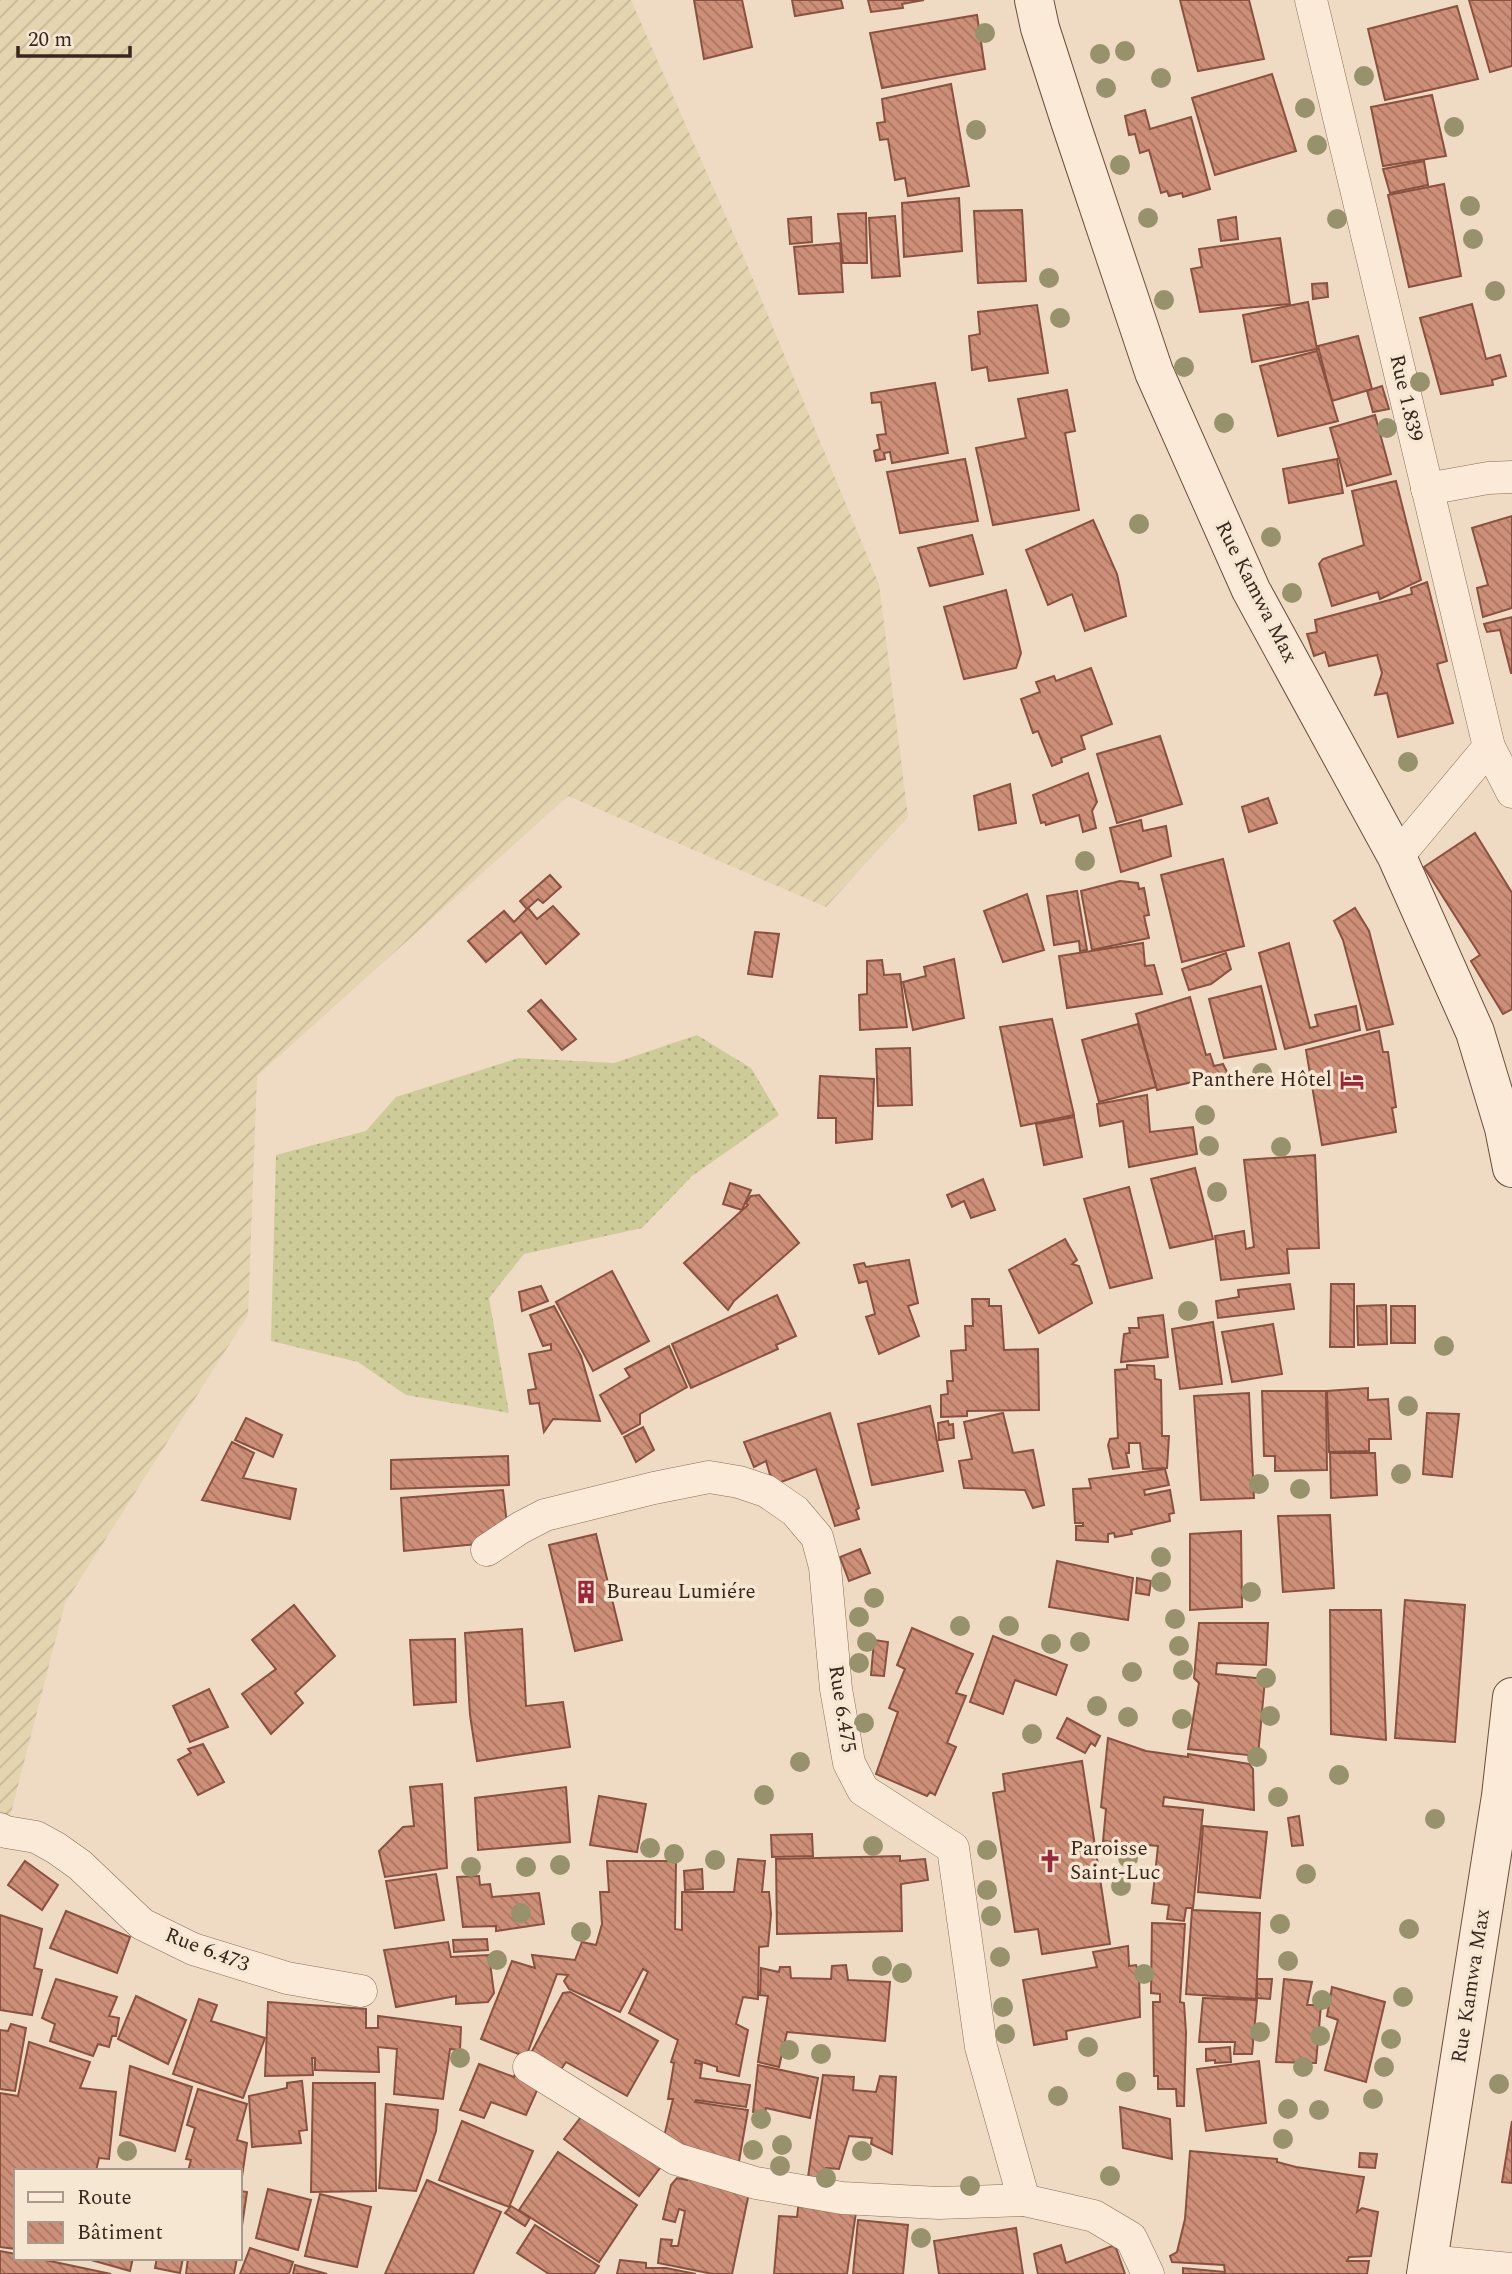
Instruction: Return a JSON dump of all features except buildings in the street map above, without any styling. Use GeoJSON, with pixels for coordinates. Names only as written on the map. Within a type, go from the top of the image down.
{"type":"FeatureCollection","features":[{"type":"Feature","properties":{"kind":"main road","name":"Rue Kamwa Max"},"geometry":{"type":"LineString","coordinates":[[1034,0],[1040,28],[1154,372],[1251,590],[1397,857],[1475,1032],[1504,1128],[1512,1168]]}},
{"type":"Feature","properties":{"kind":"main road","name":"Rue Kamwa Max"},"geometry":{"type":"LineString","coordinates":[[1427,2267],[1501,1796],[1512,1698]]}},
{"type":"Feature","properties":{"kind":"street","name":"Rue 1.839"},"geometry":{"type":"LineString","coordinates":[[1311,0],[1489,747],[1512,792]]}},
{"type":"Feature","properties":{"kind":"street"},"geometry":{"type":"LineString","coordinates":[[1427,489],[1488,478],[1512,477]]}},
{"type":"Feature","properties":{"kind":"street"},"geometry":{"type":"LineString","coordinates":[[1397,857],[1489,747]]}},
{"type":"Feature","properties":{"kind":"street","name":"Rue 6.475"},"geometry":{"type":"LineString","coordinates":[[488,1550],[545,1515],[709,1477],[739,1482],[766,1491],[795,1511],[817,1537],[825,1567],[836,1689],[849,1763],[863,1790],[953,1848],[981,2047],[1024,2200]]}},
{"type":"Feature","properties":{"kind":"street","name":"Rue 6.473"},"geometry":{"type":"LineString","coordinates":[[0,1829],[36,1837],[56,1848],[80,1865],[142,1924],[192,1949],[287,1978],[361,1991]]}},
{"type":"Feature","properties":{"kind":"street"},"geometry":{"type":"LineString","coordinates":[[529,2067],[676,2159],[756,2183],[842,2198],[939,2203],[1024,2200],[1094,2216],[1131,2238],[1148,2274]]}},
{"type":"Feature","properties":{"kind":"street"},"geometry":{"type":"LineString","coordinates":[[1427,2267],[1512,2269]]}},
{"type":"Feature","properties":{"kind":"shaded area"},"geometry":{"type":"Polygon","coordinates":[[[0,0],[631,0],[745,260],[879,584],[908,817],[826,907],[568,796],[257,1076],[248,1315],[65,1603],[6,1832],[0,1829],[0,0]]]}},
{"type":"Feature","properties":{"kind":"shaded area"},"geometry":{"type":"Polygon","coordinates":[[[697,1035],[751,1068],[779,1115],[692,1176],[642,1228],[524,1254],[489,1298],[509,1413],[406,1395],[358,1362],[271,1341],[276,1155],[366,1131],[396,1097],[519,1058],[614,1063],[697,1035]]]}},
{"type":"Feature","properties":{"kind":"place","name":"Panthere Hôtel"},"geometry":{"type":"Point","coordinates":[1352,1080]}},
{"type":"Feature","properties":{"kind":"place","name":"Bureau Lumiére"},"geometry":{"type":"Point","coordinates":[586,1592]}},
{"type":"Feature","properties":{"kind":"place","name":"Paroisse Saint-Luc"},"geometry":{"type":"Point","coordinates":[1050,1861]}}]}
